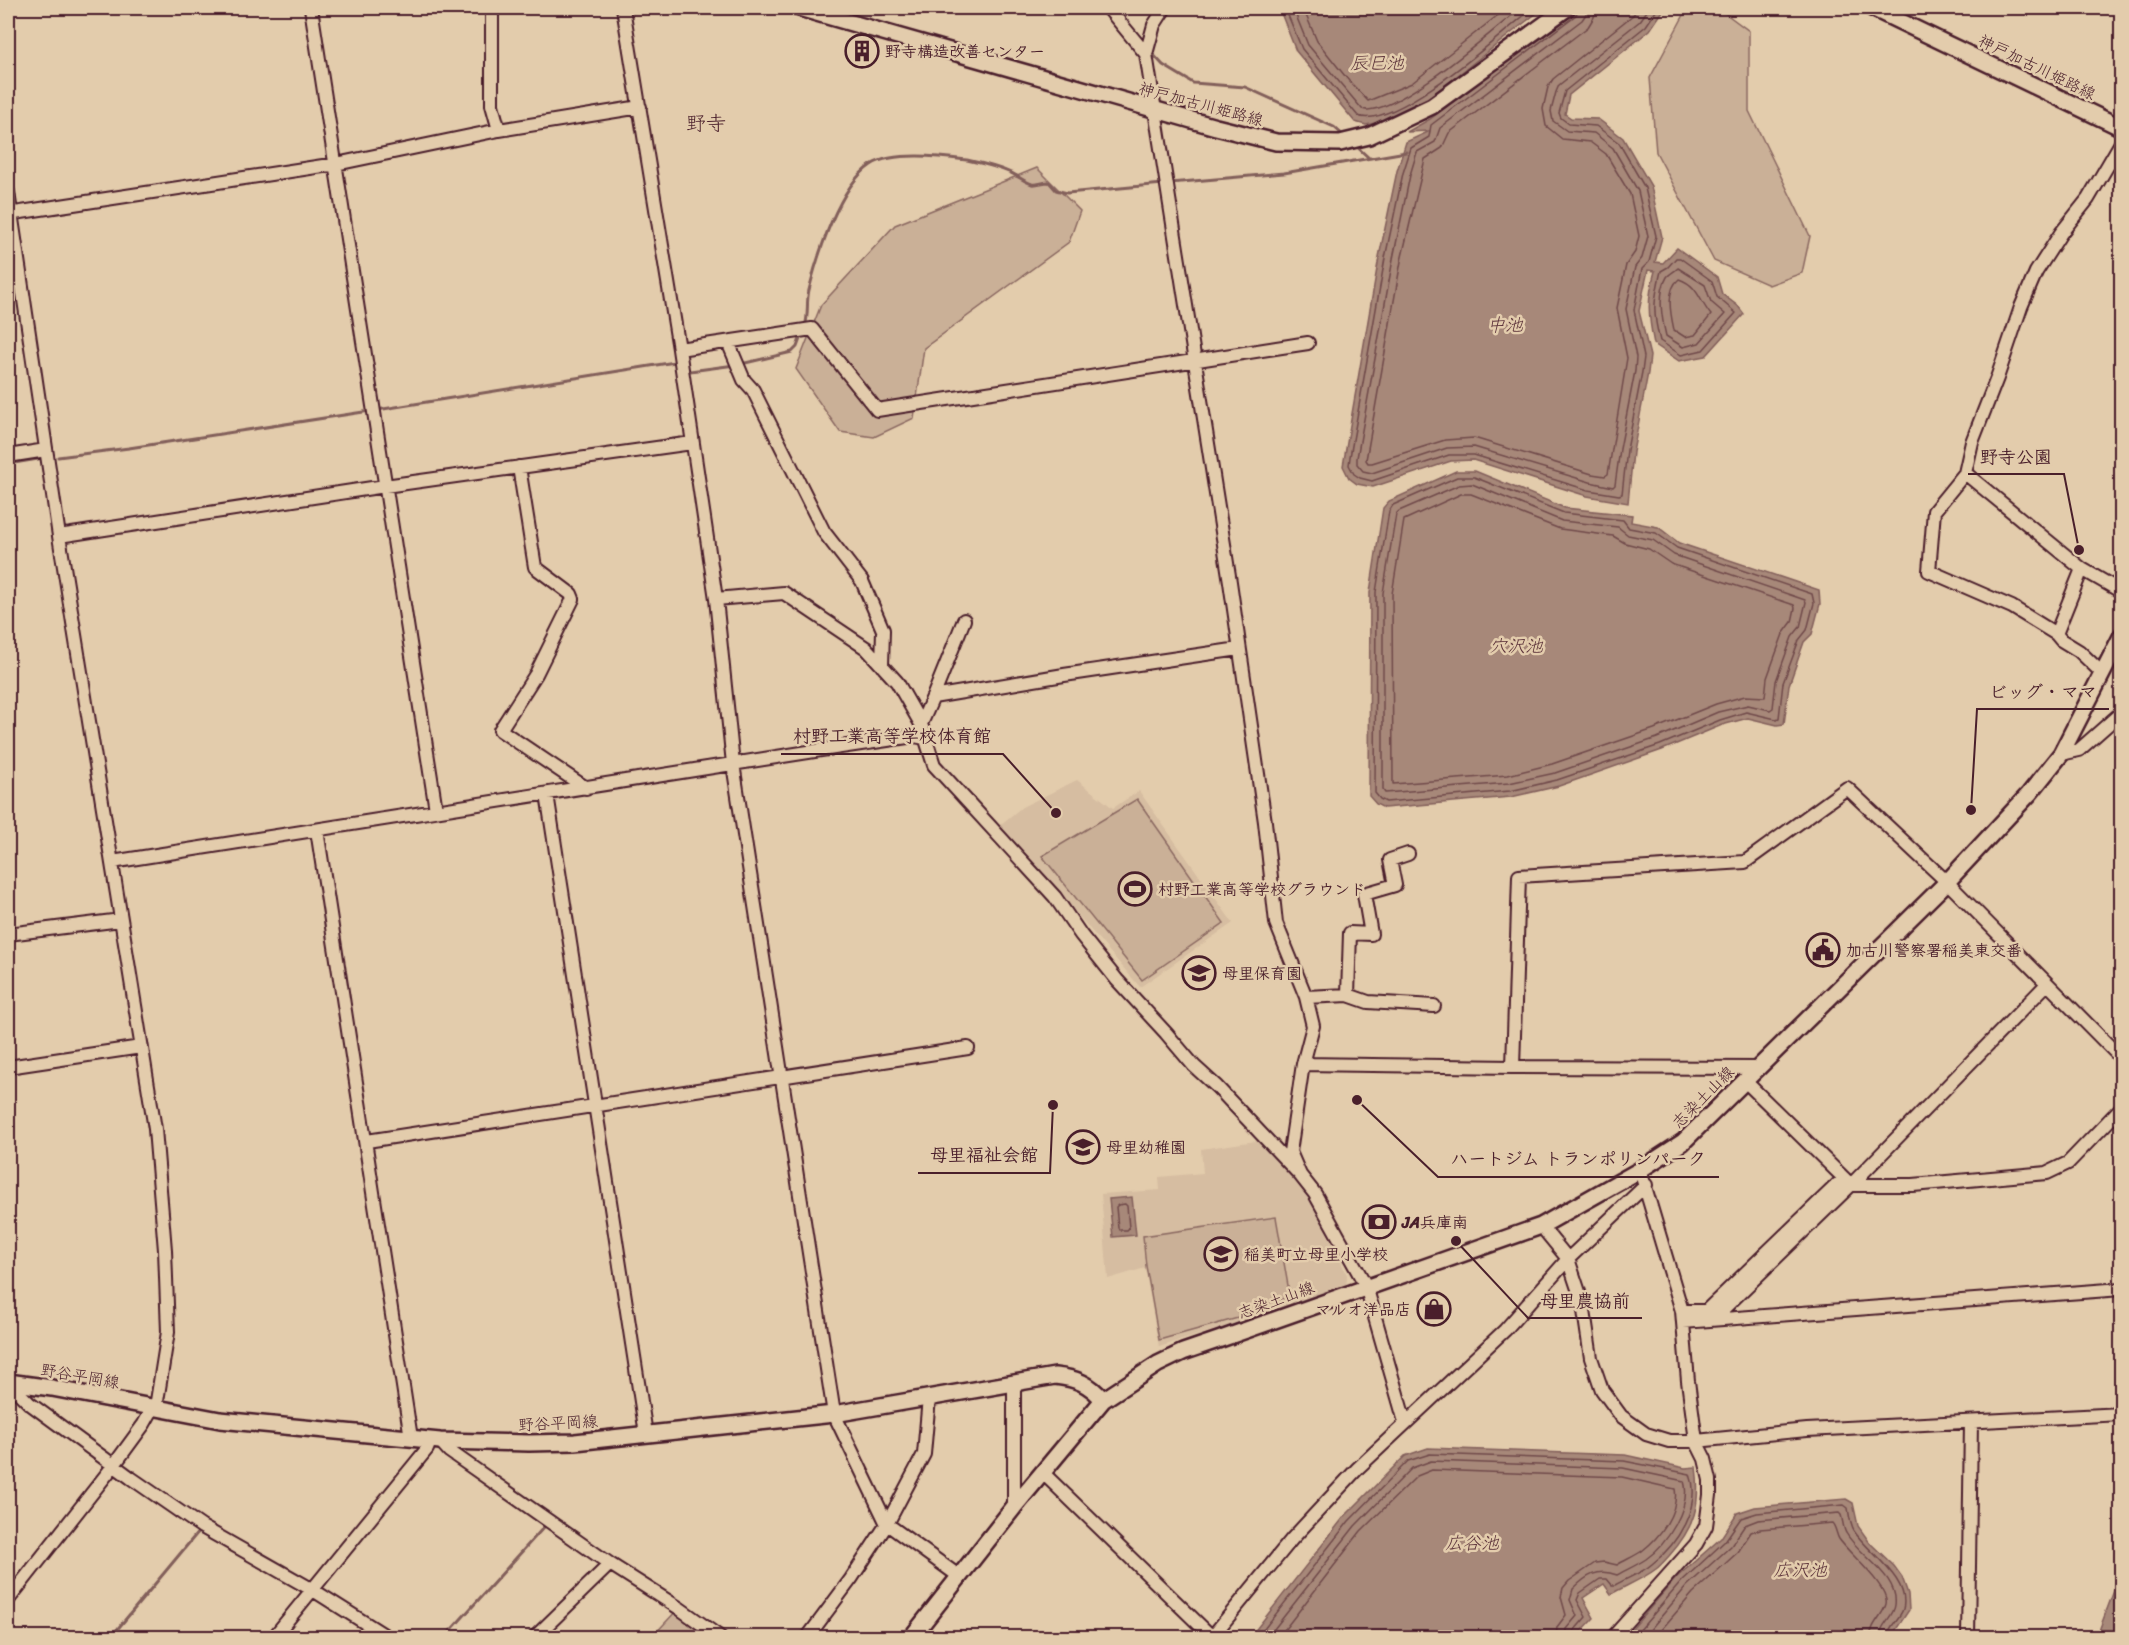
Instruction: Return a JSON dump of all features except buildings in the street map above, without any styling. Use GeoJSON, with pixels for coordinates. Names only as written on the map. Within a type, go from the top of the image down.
{"type":"FeatureCollection","features":[{"type":"Feature","properties":{"kind":"main road","name":"神戸加古川姫路線"},"geometry":{"type":"LineString","coordinates":[[799,8],[1156,111],[1276,142],[1340,143],[1369,136],[1432,106],[1567,8]]}},
{"type":"Feature","properties":{"kind":"main road","name":"神戸加古川姫路線"},"geometry":{"type":"LineString","coordinates":[[1872,8],[2121,128]]}},
{"type":"Feature","properties":{"kind":"main road","name":"志染土山線"},"geometry":{"type":"LineString","coordinates":[[911,1638],[1042,1472],[1103,1400],[1158,1364],[1183,1352],[1366,1286],[1541,1226],[1640,1170],[1683,1142],[1947,882],[2029,794],[2061,754],[2121,635]]}},
{"type":"Feature","properties":{"kind":"main road","name":"野谷平岡線"},"geometry":{"type":"LineString","coordinates":[[8,1382],[52,1388],[220,1420],[436,1440],[529,1443],[575,1442],[834,1414],[1055,1376],[1069,1377],[1083,1382],[1103,1400]]}},
{"type":"Feature","properties":{"kind":"street"},"geometry":{"type":"LineString","coordinates":[[310,8],[436,810]]}},
{"type":"Feature","properties":{"kind":"street"},"geometry":{"type":"LineString","coordinates":[[492,8],[492,105],[499,130]]}},
{"type":"Feature","properties":{"kind":"street"},"geometry":{"type":"LineString","coordinates":[[623,8],[693,443],[716,599],[733,764],[834,1414],[887,1524],[960,1577]]}},
{"type":"Feature","properties":{"kind":"street"},"geometry":{"type":"LineString","coordinates":[[1108,8],[1146,54]]}},
{"type":"Feature","properties":{"kind":"street"},"geometry":{"type":"LineString","coordinates":[[1165,8],[1154,25],[1146,54],[1258,769],[1276,923],[1306,998],[1313,1026],[1304,1064],[1290,1152],[1300,1175]]}},
{"type":"Feature","properties":{"kind":"street"},"geometry":{"type":"LineString","coordinates":[[9,213],[336,164],[499,130],[640,107]]}},
{"type":"Feature","properties":{"kind":"street"},"geometry":{"type":"LineString","coordinates":[[2102,673],[2079,651],[2061,640],[2056,634],[2012,607],[1929,571],[1934,511],[1965,473],[1972,442],[2036,272],[2061,233],[2088,199],[2121,141]]}},
{"type":"Feature","properties":{"kind":"street"},"geometry":{"type":"LineString","coordinates":[[8,192],[9,213],[59,536],[155,1132],[165,1250],[168,1332],[157,1401],[144,1424],[8,1600]]}},
{"type":"Feature","properties":{"kind":"street"},"geometry":{"type":"LineString","coordinates":[[679,350],[812,329],[877,410],[1308,343]]}},
{"type":"Feature","properties":{"kind":"street"},"geometry":{"type":"LineString","coordinates":[[728,342],[744,380],[753,390],[824,532],[862,581],[883,630],[882,666]]}},
{"type":"Feature","properties":{"kind":"street"},"geometry":{"type":"LineString","coordinates":[[59,536],[385,486],[693,443]]}},
{"type":"Feature","properties":{"kind":"street"},"geometry":{"type":"LineString","coordinates":[[8,456],[46,450]]}},
{"type":"Feature","properties":{"kind":"street"},"geometry":{"type":"LineString","coordinates":[[519,467],[535,567],[571,594],[573,599],[536,674],[500,730],[586,788]]}},
{"type":"Feature","properties":{"kind":"street"},"geometry":{"type":"LineString","coordinates":[[1965,473],[2082,569],[2121,592]]}},
{"type":"Feature","properties":{"kind":"street"},"geometry":{"type":"LineString","coordinates":[[2056,634],[2082,569]]}},
{"type":"Feature","properties":{"kind":"street"},"geometry":{"type":"LineString","coordinates":[[716,599],[784,593],[866,648],[897,682],[921,724],[934,765],[1041,881],[1117,980],[1167,1033],[1194,1066],[1216,1086],[1300,1175],[1315,1194],[1366,1286],[1405,1422]]}},
{"type":"Feature","properties":{"kind":"street"},"geometry":{"type":"LineString","coordinates":[[921,724],[964,620]]}},
{"type":"Feature","properties":{"kind":"street"},"geometry":{"type":"LineString","coordinates":[[933,697],[1239,649]]}},
{"type":"Feature","properties":{"kind":"street"},"geometry":{"type":"LineString","coordinates":[[2061,754],[2079,750],[2119,718]]}},
{"type":"Feature","properties":{"kind":"street"},"geometry":{"type":"LineString","coordinates":[[112,862],[914,736],[925,738]]}},
{"type":"Feature","properties":{"kind":"street"},"geometry":{"type":"LineString","coordinates":[[1513,1067],[1519,876],[1745,862],[1847,788],[1947,882],[2121,1059]]}},
{"type":"Feature","properties":{"kind":"street"},"geometry":{"type":"LineString","coordinates":[[547,794],[646,1434]]}},
{"type":"Feature","properties":{"kind":"street"},"geometry":{"type":"LineString","coordinates":[[317,830],[367,1141],[411,1438]]}},
{"type":"Feature","properties":{"kind":"street"},"geometry":{"type":"LineString","coordinates":[[1348,995],[1350,933],[1371,934],[1364,894],[1395,885],[1390,860],[1408,854]]}},
{"type":"Feature","properties":{"kind":"street"},"geometry":{"type":"LineString","coordinates":[[8,934],[121,920]]}},
{"type":"Feature","properties":{"kind":"street"},"geometry":{"type":"LineString","coordinates":[[1713,1319],[1847,1182],[2047,984]]}},
{"type":"Feature","properties":{"kind":"street"},"geometry":{"type":"LineString","coordinates":[[1306,998],[1348,995],[1368,1002],[1434,1006]]}},
{"type":"Feature","properties":{"kind":"street"},"geometry":{"type":"LineString","coordinates":[[8,1067],[141,1047]]}},
{"type":"Feature","properties":{"kind":"street"},"geometry":{"type":"LineString","coordinates":[[367,1141],[968,1048]]}},
{"type":"Feature","properties":{"kind":"street"},"geometry":{"type":"LineString","coordinates":[[1304,1064],[1758,1068]]}},
{"type":"Feature","properties":{"kind":"street"},"geometry":{"type":"LineString","coordinates":[[1744,1081],[1847,1182],[1913,1185],[2047,1173],[2068,1162],[2121,1107]]}},
{"type":"Feature","properties":{"kind":"street"},"geometry":{"type":"LineString","coordinates":[[1612,1638],[1696,1544],[1706,1526],[1710,1495],[1710,1480],[1705,1460],[1696,1440],[1688,1381],[1683,1316],[1640,1170]]}},
{"type":"Feature","properties":{"kind":"street"},"geometry":{"type":"LineString","coordinates":[[1683,1316],[1706,1311],[1847,1182]]}},
{"type":"Feature","properties":{"kind":"street"},"geometry":{"type":"LineString","coordinates":[[1042,1472],[1212,1637],[1292,1539],[1358,1468],[1505,1330],[1568,1259],[1646,1185]]}},
{"type":"Feature","properties":{"kind":"street"},"geometry":{"type":"LineString","coordinates":[[1541,1226],[1568,1259],[1582,1304],[1591,1358],[1602,1390],[1621,1416],[1646,1434],[1669,1441],[1696,1440],[1807,1430],[2121,1414]]}},
{"type":"Feature","properties":{"kind":"street"},"geometry":{"type":"LineString","coordinates":[[1683,1316],[1713,1319],[2121,1289]]}},
{"type":"Feature","properties":{"kind":"street"},"geometry":{"type":"LineString","coordinates":[[8,1382],[29,1403],[202,1527],[313,1590],[389,1638]]}},
{"type":"Feature","properties":{"kind":"street"},"geometry":{"type":"LineString","coordinates":[[1014,1384],[1014,1507]]}},
{"type":"Feature","properties":{"kind":"street"},"geometry":{"type":"LineString","coordinates":[[807,1638],[851,1579],[887,1524],[924,1454],[929,1398]]}},
{"type":"Feature","properties":{"kind":"street"},"geometry":{"type":"LineString","coordinates":[[1968,1638],[1971,1422]]}},
{"type":"Feature","properties":{"kind":"street"},"geometry":{"type":"LineString","coordinates":[[273,1638],[436,1440],[609,1564],[679,1608],[721,1638]]}},
{"type":"Feature","properties":{"kind":"street"},"geometry":{"type":"LineString","coordinates":[[534,1638],[609,1564]]}},
{"type":"Feature","properties":{"kind":"shaded area"},"geometry":{"type":"Polygon","coordinates":[[[1698,8],[1718,8],[1749,31],[1749,111],[1810,236],[1802,273],[1769,285],[1714,261],[1656,152],[1650,78],[1685,13],[1698,8]]]}},
{"type":"Feature","properties":{"kind":"shaded area"},"geometry":{"type":"Polygon","coordinates":[[[1037,168],[1080,211],[1069,242],[924,348],[914,418],[874,437],[840,432],[796,369],[821,305],[895,225],[1037,168]]]}},
{"type":"Feature","properties":{"kind":"shaded area","name":"村野工業高等学校グラウンド"},"geometry":{"type":"Polygon","coordinates":[[[1077,780],[1113,808],[1139,791],[1233,923],[1140,987],[1000,825],[1022,807],[1077,780]]]}},
{"type":"Feature","properties":{"kind":"shaded area","name":"村野工業高等学校グラウンド"},"geometry":{"type":"Polygon","coordinates":[[[1137,799],[1224,923],[1142,980],[1042,856],[1137,799]]]}},
{"type":"Feature","properties":{"kind":"shaded area","name":"稲美町立母里小学校"},"geometry":{"type":"Polygon","coordinates":[[[1263,1140],[1288,1168],[1318,1214],[1347,1275],[1346,1290],[1159,1347],[1145,1268],[1108,1279],[1101,1194],[1160,1190],[1159,1177],[1203,1173],[1201,1149],[1263,1140]]]}},
{"type":"Feature","properties":{"kind":"shaded area"},"geometry":{"type":"Polygon","coordinates":[[[1276,1217],[1290,1297],[1261,1305],[1263,1311],[1159,1340],[1143,1236],[1276,1217]]]}},
{"type":"Feature","properties":{"kind":"shaded area"},"geometry":{"type":"Polygon","coordinates":[[[679,1608],[721,1638],[651,1638],[679,1608]]]}},
{"type":"Feature","properties":{"kind":"water","name":"辰巳池"},"geometry":{"type":"Polygon","coordinates":[[[1279,8],[1543,8],[1424,102],[1380,122],[1366,125],[1355,122],[1296,51],[1279,8]]]}},
{"type":"Feature","properties":{"kind":"water","name":"中池"},"geometry":{"type":"Polygon","coordinates":[[[1578,8],[1665,8],[1650,30],[1569,95],[1565,114],[1571,118],[1598,119],[1623,138],[1651,186],[1662,237],[1655,262],[1663,263],[1677,248],[1717,277],[1722,294],[1738,306],[1744,314],[1706,356],[1679,361],[1654,344],[1649,307],[1655,271],[1648,270],[1639,311],[1650,356],[1633,452],[1628,503],[1587,496],[1473,460],[1451,461],[1373,487],[1357,484],[1349,478],[1343,466],[1379,257],[1397,171],[1406,142],[1430,131],[1407,132],[1430,119],[1578,8]]]}},
{"type":"Feature","properties":{"kind":"water","name":"穴沢池"},"geometry":{"type":"Polygon","coordinates":[[[1456,471],[1475,471],[1565,508],[1632,515],[1631,522],[1658,527],[1679,543],[1819,590],[1820,604],[1812,634],[1804,642],[1789,685],[1784,724],[1777,725],[1748,718],[1722,725],[1662,750],[1559,786],[1511,797],[1384,808],[1376,804],[1369,796],[1370,592],[1383,508],[1389,501],[1456,471]]]}},
{"type":"Feature","properties":{"kind":"water"},"geometry":{"type":"Polygon","coordinates":[[[1132,1197],[1136,1235],[1113,1237],[1109,1199],[1132,1197]]]}},
{"type":"Feature","properties":{"kind":"water","name":"広谷池"},"geometry":{"type":"Polygon","coordinates":[[[1428,1448],[1625,1455],[1685,1468],[1696,1467],[1697,1504],[1685,1535],[1656,1569],[1611,1594],[1604,1584],[1583,1598],[1594,1618],[1576,1637],[1250,1637],[1344,1517],[1405,1456],[1428,1448]]]}},
{"type":"Feature","properties":{"kind":"water","name":"広沢池"},"geometry":{"type":"Polygon","coordinates":[[[1846,1499],[1853,1503],[1858,1526],[1870,1543],[1894,1566],[1902,1577],[1908,1594],[1909,1610],[1891,1637],[1625,1637],[1677,1577],[1721,1538],[1737,1513],[1755,1507],[1846,1499]]]}},
{"type":"Feature","properties":{"kind":"water"},"geometry":{"type":"Polygon","coordinates":[[[2121,1572],[2121,1637],[2098,1637],[2100,1628],[2121,1572]]]}},
{"type":"Feature","properties":{"kind":"waterway"},"geometry":{"type":"LineString","coordinates":[[1150,51],[1163,65],[1193,83],[1245,87],[1334,127],[1345,137]]}},
{"type":"Feature","properties":{"kind":"waterway"},"geometry":{"type":"LineString","coordinates":[[1355,145],[1369,158]]}},
{"type":"Feature","properties":{"kind":"waterway"},"geometry":{"type":"LineString","coordinates":[[1170,183],[1284,173],[1406,152]]}},
{"type":"Feature","properties":{"kind":"waterway"},"geometry":{"type":"LineString","coordinates":[[805,326],[809,290],[831,222],[849,188],[871,165],[880,161],[904,156],[967,160],[1001,169],[1032,184],[1049,182],[1056,190],[1067,193],[1163,184]]}},
{"type":"Feature","properties":{"kind":"waterway"},"geometry":{"type":"LineString","coordinates":[[741,364],[792,352],[797,347],[801,336]]}},
{"type":"Feature","properties":{"kind":"waterway"},"geometry":{"type":"LineString","coordinates":[[377,410],[678,363]]}},
{"type":"Feature","properties":{"kind":"waterway"},"geometry":{"type":"LineString","coordinates":[[686,369],[690,371],[735,365]]}},
{"type":"Feature","properties":{"kind":"waterway"},"geometry":{"type":"LineString","coordinates":[[58,457],[370,411]]}},
{"type":"Feature","properties":{"kind":"waterway"},"geometry":{"type":"LineString","coordinates":[[8,464],[38,459]]}},
{"type":"Feature","properties":{"kind":"waterway"},"geometry":{"type":"LineString","coordinates":[[444,1638],[544,1527]]}},
{"type":"Feature","properties":{"kind":"waterway"},"geometry":{"type":"LineString","coordinates":[[110,1638],[199,1531]]}},
{"type":"Feature","properties":{"kind":"place","name":"野寺構造改善センター"},"geometry":{"type":"Point","coordinates":[862,51]}},
{"type":"Feature","properties":{"kind":"place","name":"野寺公園"},"geometry":{"type":"Point","coordinates":[2079,550]}},
{"type":"Feature","properties":{"kind":"place","name":"ビッグ・ママ"},"geometry":{"type":"Point","coordinates":[1971,810]}},
{"type":"Feature","properties":{"kind":"place","name":"村野工業高等学校体育館"},"geometry":{"type":"Point","coordinates":[1056,813]}},
{"type":"Feature","properties":{"kind":"place","name":"村野工業高等学校グラウンド"},"geometry":{"type":"Point","coordinates":[1135,889]}},
{"type":"Feature","properties":{"kind":"place","name":"加古川警察署稲美東交番"},"geometry":{"type":"Point","coordinates":[1823,950]}},
{"type":"Feature","properties":{"kind":"place","name":"母里保育園"},"geometry":{"type":"Point","coordinates":[1199,973]}},
{"type":"Feature","properties":{"kind":"place","name":"ハートジム トランポリンパーク"},"geometry":{"type":"Point","coordinates":[1357,1100]}},
{"type":"Feature","properties":{"kind":"place","name":"母里福祉会館"},"geometry":{"type":"Point","coordinates":[1053,1105]}},
{"type":"Feature","properties":{"kind":"place","name":"母里幼稚園"},"geometry":{"type":"Point","coordinates":[1083,1147]}},
{"type":"Feature","properties":{"kind":"place","name":"JA兵庫南"},"geometry":{"type":"Point","coordinates":[1379,1222]}},
{"type":"Feature","properties":{"kind":"place","name":"母里農協前"},"geometry":{"type":"Point","coordinates":[1456,1241]}},
{"type":"Feature","properties":{"kind":"place","name":"稲美町立母里小学校"},"geometry":{"type":"Point","coordinates":[1221,1254]}},
{"type":"Feature","properties":{"kind":"place","name":"マルオ洋品店"},"geometry":{"type":"Point","coordinates":[1434,1309]}},
{"type":"Feature","properties":{"kind":"district","name":"野寺"},"geometry":{"type":"Point","coordinates":[706,123]}}]}
